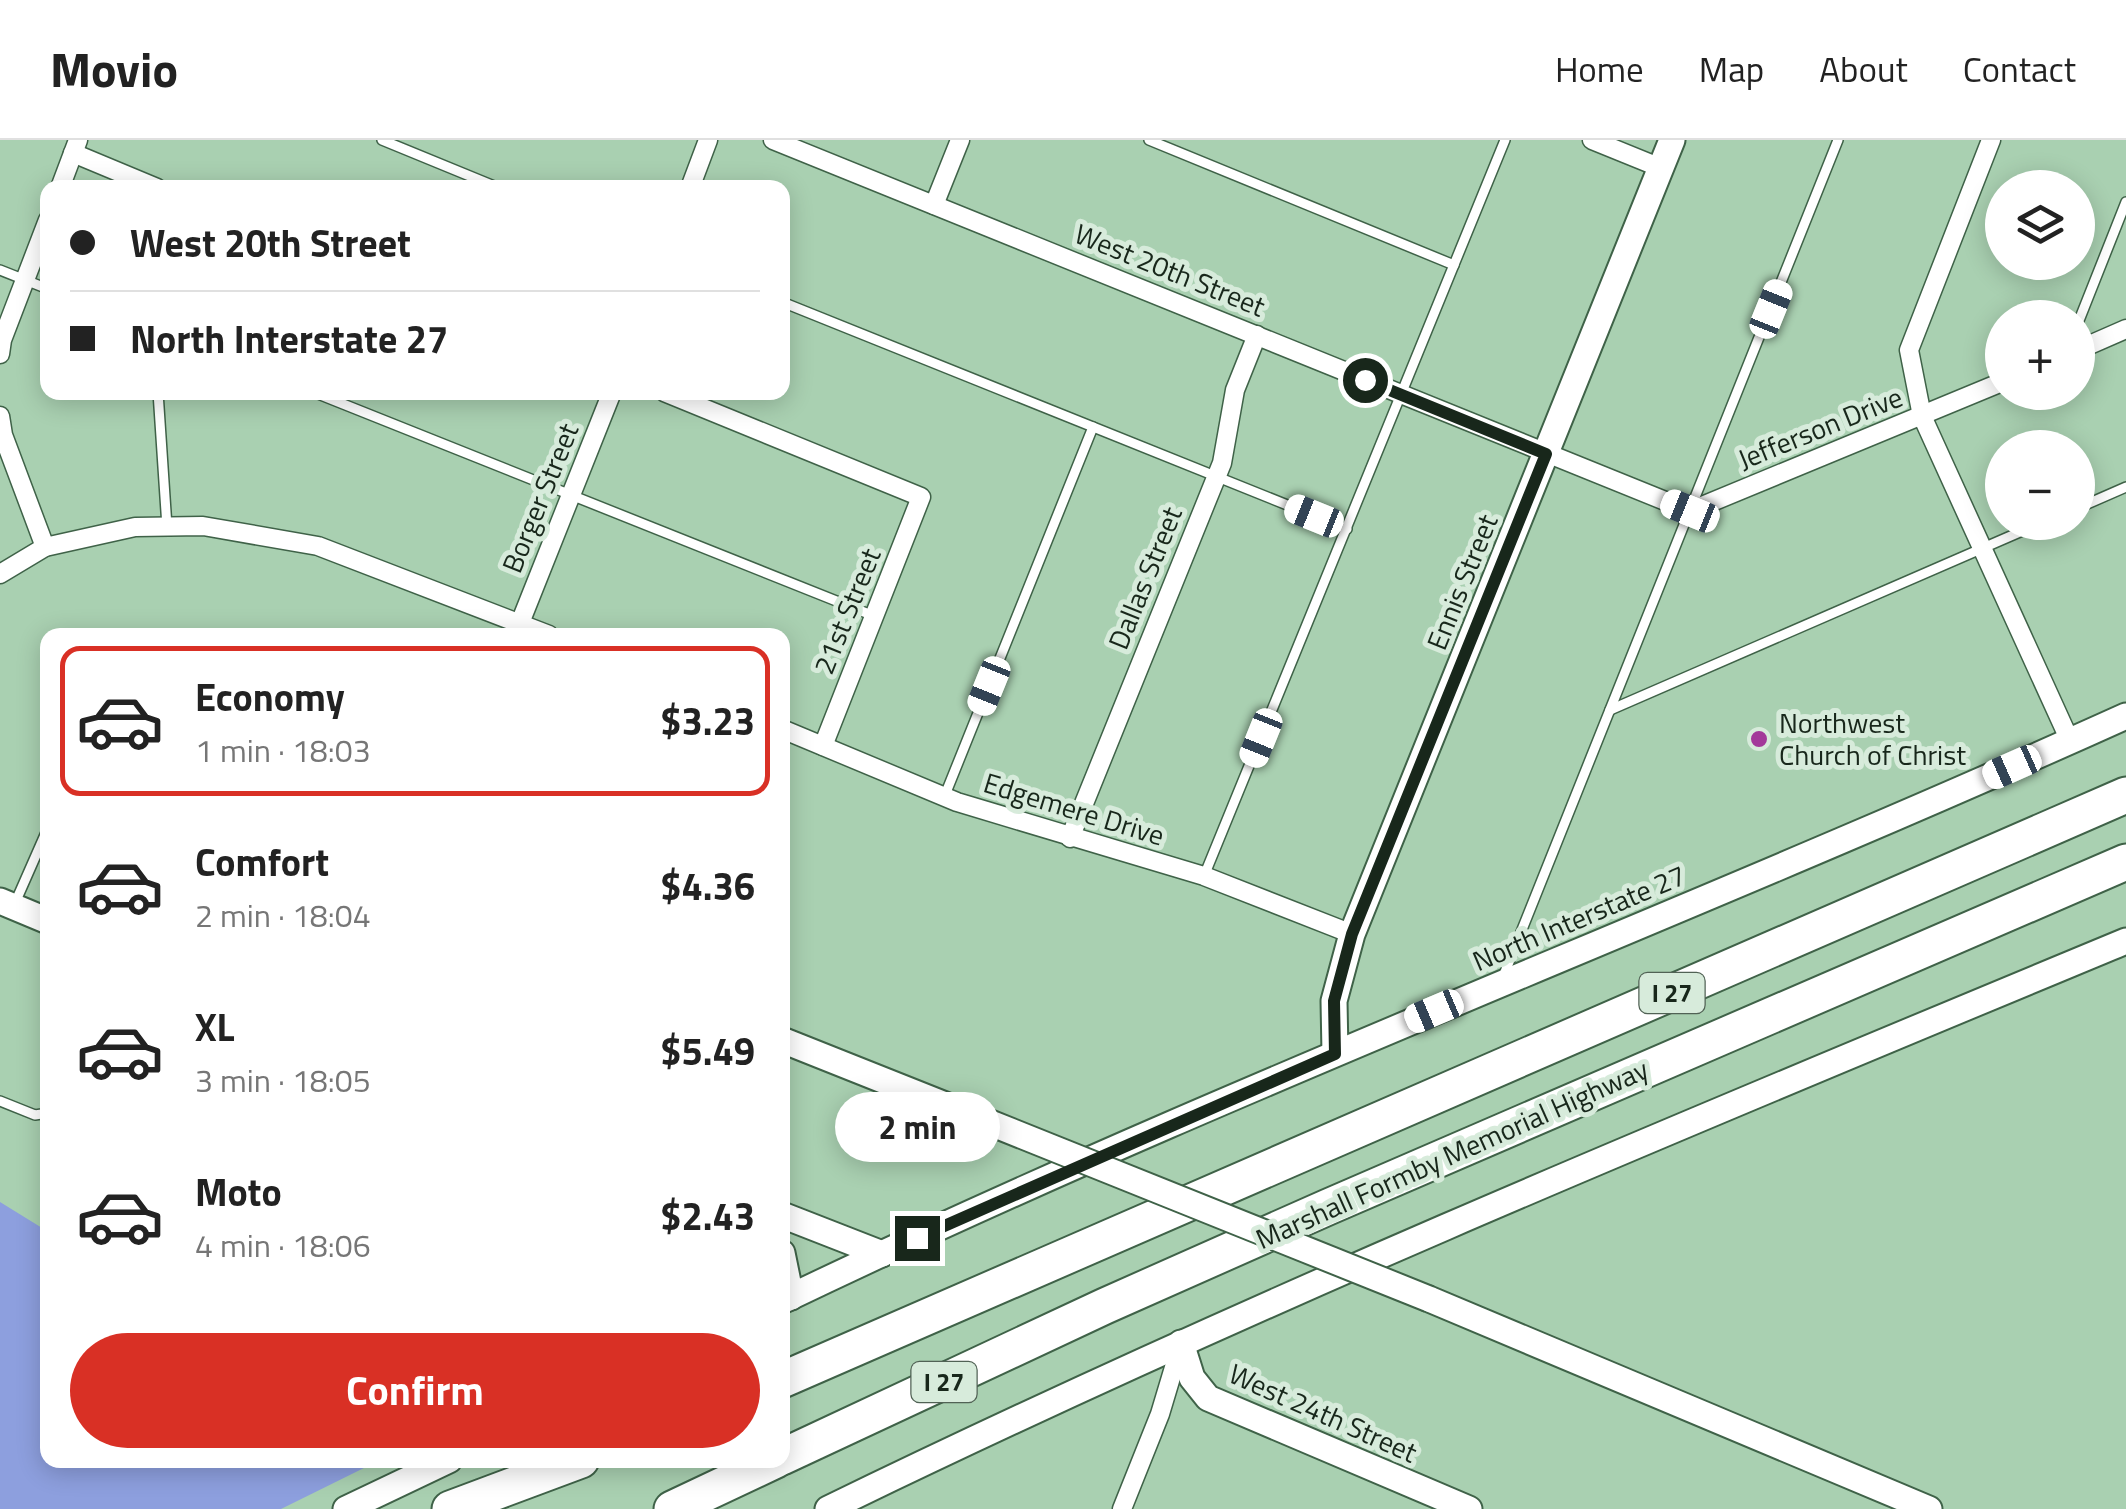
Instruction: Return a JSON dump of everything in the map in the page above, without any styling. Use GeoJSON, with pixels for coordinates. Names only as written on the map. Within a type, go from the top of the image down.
{"type":"FeatureCollection","features":[{"type":"Feature","properties":{"kind":"highway","name":"I 27"},"geometry":{"type":"LineString","coordinates":[[790,1377],[2126,795]]}},
{"type":"Feature","properties":{"kind":"highway","name":"Marshall Formby Memorial Highway"},"geometry":{"type":"LineString","coordinates":[[790,1453],[1311,1214],[2126,862]]}},
{"type":"Feature","properties":{"kind":"highway"},"geometry":{"type":"LineString","coordinates":[[2051,894],[2126,873]]}},
{"type":"Feature","properties":{"kind":"highway"},"geometry":{"type":"LineString","coordinates":[[450,1509],[559,1468]]}},
{"type":"Feature","properties":{"kind":"highway"},"geometry":{"type":"LineString","coordinates":[[503,1509],[591,1468]]}},
{"type":"Feature","properties":{"kind":"highway","name":"Marshall Formby Memorial Highway"},"geometry":{"type":"LineString","coordinates":[[672,1509],[758,1468]]}},
{"type":"Feature","properties":{"kind":"main road","name":"Ennis Street"},"geometry":{"type":"LineString","coordinates":[[1335,1054],[1334,1001],[1352,934],[1672,140]]}},
{"type":"Feature","properties":{"kind":"main road","name":"North Interstate 27"},"geometry":{"type":"LineString","coordinates":[[790,1298],[1335,1054],[1955,793],[2126,716]]}},
{"type":"Feature","properties":{"kind":"main road"},"geometry":{"type":"LineString","coordinates":[[7,904],[40,918]]}},
{"type":"Feature","properties":{"kind":"main road"},"geometry":{"type":"LineString","coordinates":[[828,1509],[1181,1343],[2126,941]]}},
{"type":"Feature","properties":{"kind":"main road"},"geometry":{"type":"LineString","coordinates":[[790,1043],[1429,1300],[1929,1509]]}},
{"type":"Feature","properties":{"kind":"main road"},"geometry":{"type":"LineString","coordinates":[[790,1218],[882,1254]]}},
{"type":"Feature","properties":{"kind":"main road","name":"West 24th Street"},"geometry":{"type":"LineString","coordinates":[[1181,1343],[1192,1378],[1208,1398],[1470,1509]]}},
{"type":"Feature","properties":{"kind":"main road"},"geometry":{"type":"LineString","coordinates":[[346,1509],[432,1468]]}},
{"type":"Feature","properties":{"kind":"street"},"geometry":{"type":"LineString","coordinates":[[693,180],[708,140]]}},
{"type":"Feature","properties":{"kind":"street","name":"West 20th Street"},"geometry":{"type":"LineString","coordinates":[[772,140],[1546,454]]}},
{"type":"Feature","properties":{"kind":"street"},"geometry":{"type":"LineString","coordinates":[[934,205],[960,140]]}},
{"type":"Feature","properties":{"kind":"street"},"geometry":{"type":"LineString","coordinates":[[1592,140],[1661,168]]}},
{"type":"Feature","properties":{"kind":"street"},"geometry":{"type":"LineString","coordinates":[[1991,140],[1910,350],[1922,416],[2070,741]]}},
{"type":"Feature","properties":{"kind":"street"},"geometry":{"type":"LineString","coordinates":[[63,180],[75,147],[141,180]]}},
{"type":"Feature","properties":{"kind":"street"},"geometry":{"type":"LineString","coordinates":[[0,354],[40,241]]}},
{"type":"Feature","properties":{"kind":"street"},"geometry":{"type":"LineString","coordinates":[[2095,343],[2126,329]]}},
{"type":"Feature","properties":{"kind":"street","name":"Dallas Street"},"geometry":{"type":"LineString","coordinates":[[1070,838],[1222,463],[1235,390],[1257,335]]}},
{"type":"Feature","properties":{"kind":"street","name":"Jefferson Drive"},"geometry":{"type":"LineString","coordinates":[[1690,511],[1985,389]]}},
{"type":"Feature","properties":{"kind":"street","name":"Borger Street"},"geometry":{"type":"LineString","coordinates":[[520,623],[609,400]]}},
{"type":"Feature","properties":{"kind":"street","name":"21st Street"},"geometry":{"type":"LineString","coordinates":[[684,400],[921,497],[823,746]]}},
{"type":"Feature","properties":{"kind":"street"},"geometry":{"type":"LineString","coordinates":[[0,416],[3,435],[44,547]]}},
{"type":"Feature","properties":{"kind":"street"},"geometry":{"type":"LineString","coordinates":[[1546,454],[1690,511]]}},
{"type":"Feature","properties":{"kind":"street"},"geometry":{"type":"LineString","coordinates":[[0,574],[44,547],[135,528],[203,526],[318,546],[532,628]]}},
{"type":"Feature","properties":{"kind":"street","name":"Edgemere Drive"},"geometry":{"type":"LineString","coordinates":[[790,732],[944,796],[1070,838],[1204,876],[1352,934]]}},
{"type":"Feature","properties":{"kind":"street"},"geometry":{"type":"LineString","coordinates":[[1122,1509],[1160,1414],[1181,1343]]}},
{"type":"Feature","properties":{"kind":"lane"},"geometry":{"type":"LineString","coordinates":[[382,140],[480,180]]}},
{"type":"Feature","properties":{"kind":"lane"},"geometry":{"type":"LineString","coordinates":[[1149,140],[1454,265]]}},
{"type":"Feature","properties":{"kind":"lane"},"geometry":{"type":"LineString","coordinates":[[1204,876],[1505,140]]}},
{"type":"Feature","properties":{"kind":"lane"},"geometry":{"type":"LineString","coordinates":[[1500,983],[1838,140]]}},
{"type":"Feature","properties":{"kind":"lane"},"geometry":{"type":"LineString","coordinates":[[2087,300],[2126,202]]}},
{"type":"Feature","properties":{"kind":"lane"},"geometry":{"type":"LineString","coordinates":[[0,270],[40,285]]}},
{"type":"Feature","properties":{"kind":"lane"},"geometry":{"type":"LineString","coordinates":[[790,305],[1347,529]]}},
{"type":"Feature","properties":{"kind":"lane"},"geometry":{"type":"LineString","coordinates":[[159,400],[167,526]]}},
{"type":"Feature","properties":{"kind":"lane"},"geometry":{"type":"LineString","coordinates":[[333,400],[874,616]]}},
{"type":"Feature","properties":{"kind":"lane"},"geometry":{"type":"LineString","coordinates":[[944,796],[1093,427]]}},
{"type":"Feature","properties":{"kind":"lane"},"geometry":{"type":"LineString","coordinates":[[2095,500],[2126,486]]}},
{"type":"Feature","properties":{"kind":"lane"},"geometry":{"type":"LineString","coordinates":[[1610,710],[2002,540]]}},
{"type":"Feature","properties":{"kind":"lane"},"geometry":{"type":"LineString","coordinates":[[7,904],[40,843]]}},
{"type":"Feature","properties":{"kind":"lane"},"geometry":{"type":"LineString","coordinates":[[0,1102],[40,1114]]}},
{"type":"Feature","properties":{"kind":"water"},"geometry":{"type":"Polygon","coordinates":[[[0,1202],[40,1227],[40,1468],[364,1468],[281,1509],[0,1509],[0,1202]]]}},
{"type":"Feature","properties":{"kind":"place","name":"Northwest Church of Christ"},"geometry":{"type":"Point","coordinates":[1759,739]}},
{"type":"Feature","properties":{"kind":"route"},"geometry":{"type":"LineString","coordinates":[[917,1238],[1335,1054],[1334,1001],[1352,934],[1546,454],[1365,380]]}}]}
